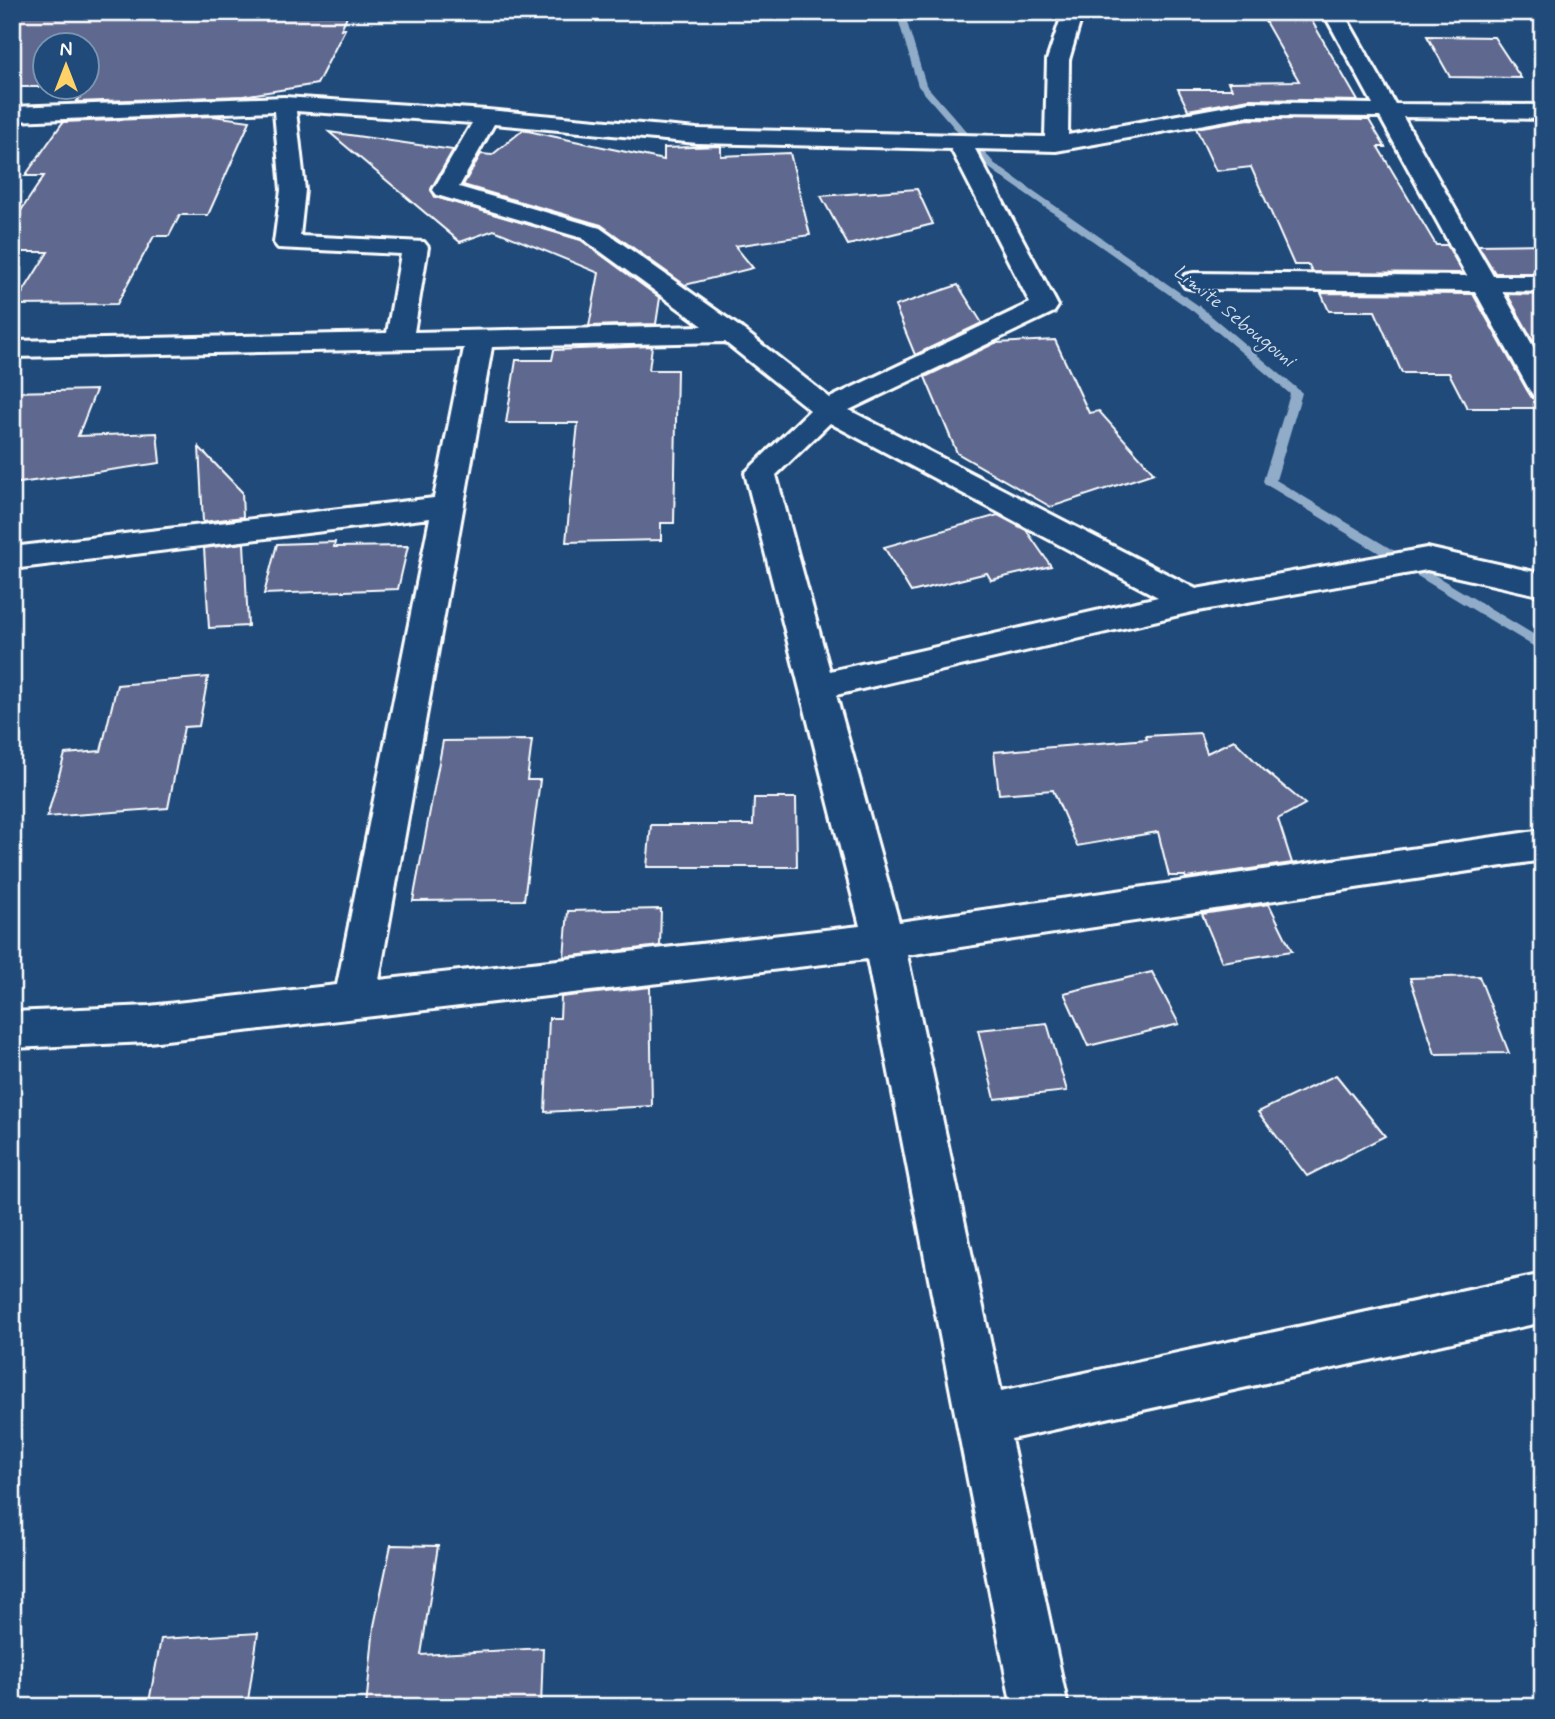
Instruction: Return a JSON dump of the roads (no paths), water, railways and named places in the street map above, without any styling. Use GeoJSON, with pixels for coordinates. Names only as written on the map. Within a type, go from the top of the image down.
{"type":"FeatureCollection","features":[{"type":"Feature","properties":{"kind":"street"},"geometry":{"type":"LineString","coordinates":[[1056,144],[1058,60],[1073,12]]}},
{"type":"Feature","properties":{"kind":"street"},"geometry":{"type":"LineString","coordinates":[[1333,12],[1543,389]]}},
{"type":"Feature","properties":{"kind":"street"},"geometry":{"type":"LineString","coordinates":[[12,114],[284,104],[487,117],[697,136],[1056,144],[1249,110],[1543,112]]}},
{"type":"Feature","properties":{"kind":"street"},"geometry":{"type":"LineString","coordinates":[[284,104],[293,190],[287,243],[415,247],[399,342]]}},
{"type":"Feature","properties":{"kind":"street"},"geometry":{"type":"LineString","coordinates":[[487,117],[446,190],[592,233],[731,334],[827,410],[1192,601]]}},
{"type":"Feature","properties":{"kind":"street"},"geometry":{"type":"LineString","coordinates":[[960,143],[1045,306],[827,410],[760,474],[884,941],[1040,1707]]}},
{"type":"Feature","properties":{"kind":"street"},"geometry":{"type":"LineString","coordinates":[[1194,281],[1543,284]]}},
{"type":"Feature","properties":{"kind":"street"},"geometry":{"type":"LineString","coordinates":[[12,349],[731,334]]}},
{"type":"Feature","properties":{"kind":"street"},"geometry":{"type":"LineString","coordinates":[[354,1002],[479,341]]}},
{"type":"Feature","properties":{"kind":"street"},"geometry":{"type":"LineString","coordinates":[[12,558],[448,506]]}},
{"type":"Feature","properties":{"kind":"street"},"geometry":{"type":"LineString","coordinates":[[816,687],[1192,601],[1427,559],[1543,584]]}},
{"type":"Feature","properties":{"kind":"street"},"geometry":{"type":"LineString","coordinates":[[12,1030],[149,1024],[884,941],[1543,845]]}},
{"type":"Feature","properties":{"kind":"street"},"geometry":{"type":"LineString","coordinates":[[982,1420],[1543,1298]]}},
{"type":"Feature","properties":{"kind":"waterway","name":"Limite Sebougouni"},"geometry":{"type":"LineString","coordinates":[[900,12],[922,86],[992,166],[1198,310],[1296,393],[1269,481],[1543,647]]}}]}
